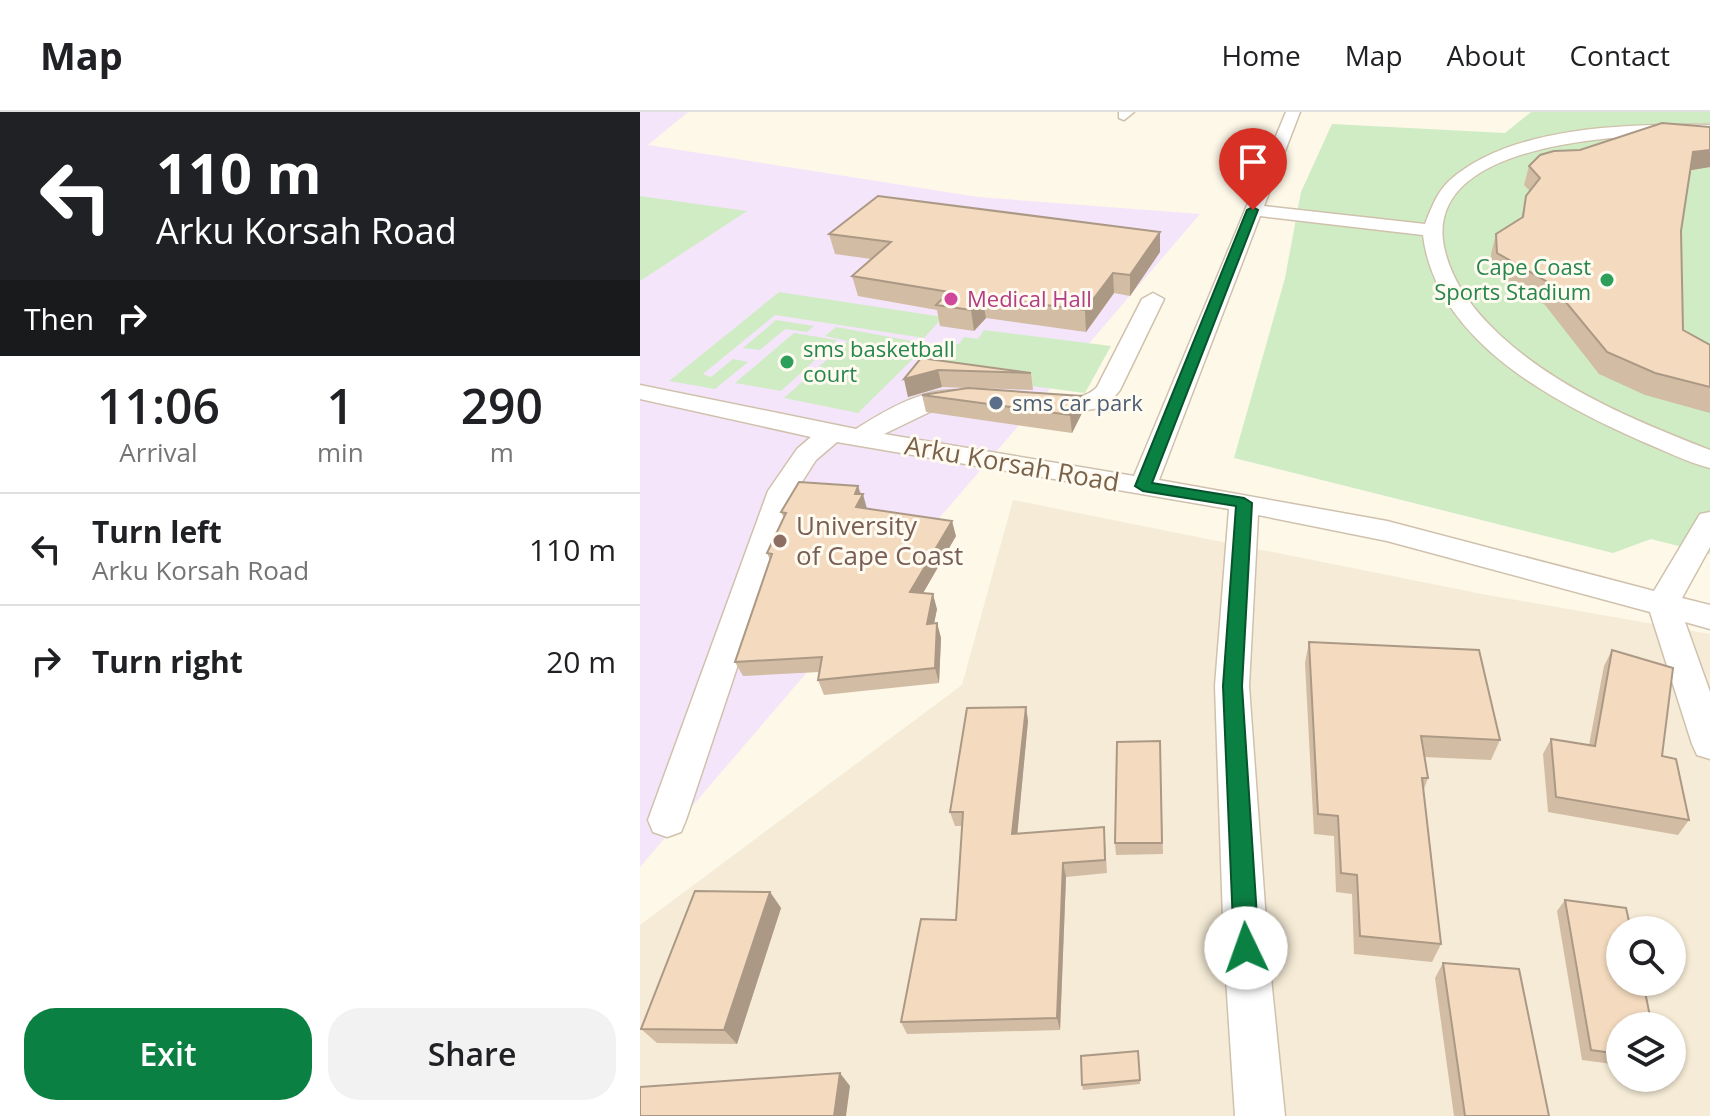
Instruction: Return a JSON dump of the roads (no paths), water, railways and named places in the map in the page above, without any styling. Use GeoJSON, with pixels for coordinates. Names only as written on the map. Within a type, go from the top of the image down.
{"type":"FeatureCollection","features":[{"type":"Feature","properties":{"kind":"street"},"geometry":{"type":"LineString","coordinates":[[1143,486],[1293,112]]}},
{"type":"Feature","properties":{"kind":"street"},"geometry":{"type":"LineString","coordinates":[[1710,130],[1610,133],[1569,138],[1517,151],[1482,167],[1454,185],[1432,230],[1434,250],[1446,283],[1482,331],[1547,382],[1648,435],[1710,460]]}},
{"type":"Feature","properties":{"kind":"street"},"geometry":{"type":"LineString","coordinates":[[1253,210],[1432,230]]}},
{"type":"Feature","properties":{"kind":"street"},"geometry":{"type":"LineString","coordinates":[[667,820],[782,491],[806,455],[846,435],[940,397],[1068,406],[1097,402],[1108,390],[1153,299]]}},
{"type":"Feature","properties":{"kind":"street","name":"Arku Korsah Road"},"geometry":{"type":"LineString","coordinates":[[640,392],[846,435],[1244,503],[1387,531],[1710,617]]}},
{"type":"Feature","properties":{"kind":"street"},"geometry":{"type":"LineString","coordinates":[[1244,503],[1232,686],[1246,948],[1260,1116]]}},
{"type":"Feature","properties":{"kind":"street"},"geometry":{"type":"LineString","coordinates":[[1710,521],[1663,603],[1710,744]]}},
{"type":"Feature","properties":{"kind":"place","name":"Cape Coast Sports Stadium"},"geometry":{"type":"Point","coordinates":[1607,280]}},
{"type":"Feature","properties":{"kind":"place","name":"Medical Hall"},"geometry":{"type":"Point","coordinates":[951,299]}},
{"type":"Feature","properties":{"kind":"place","name":"sms basketball court"},"geometry":{"type":"Point","coordinates":[787,362]}},
{"type":"Feature","properties":{"kind":"place","name":"sms car park"},"geometry":{"type":"Point","coordinates":[996,403]}},
{"type":"Feature","properties":{"kind":"place","name":"University of Cape Coast"},"geometry":{"type":"Point","coordinates":[780,541]}}]}
